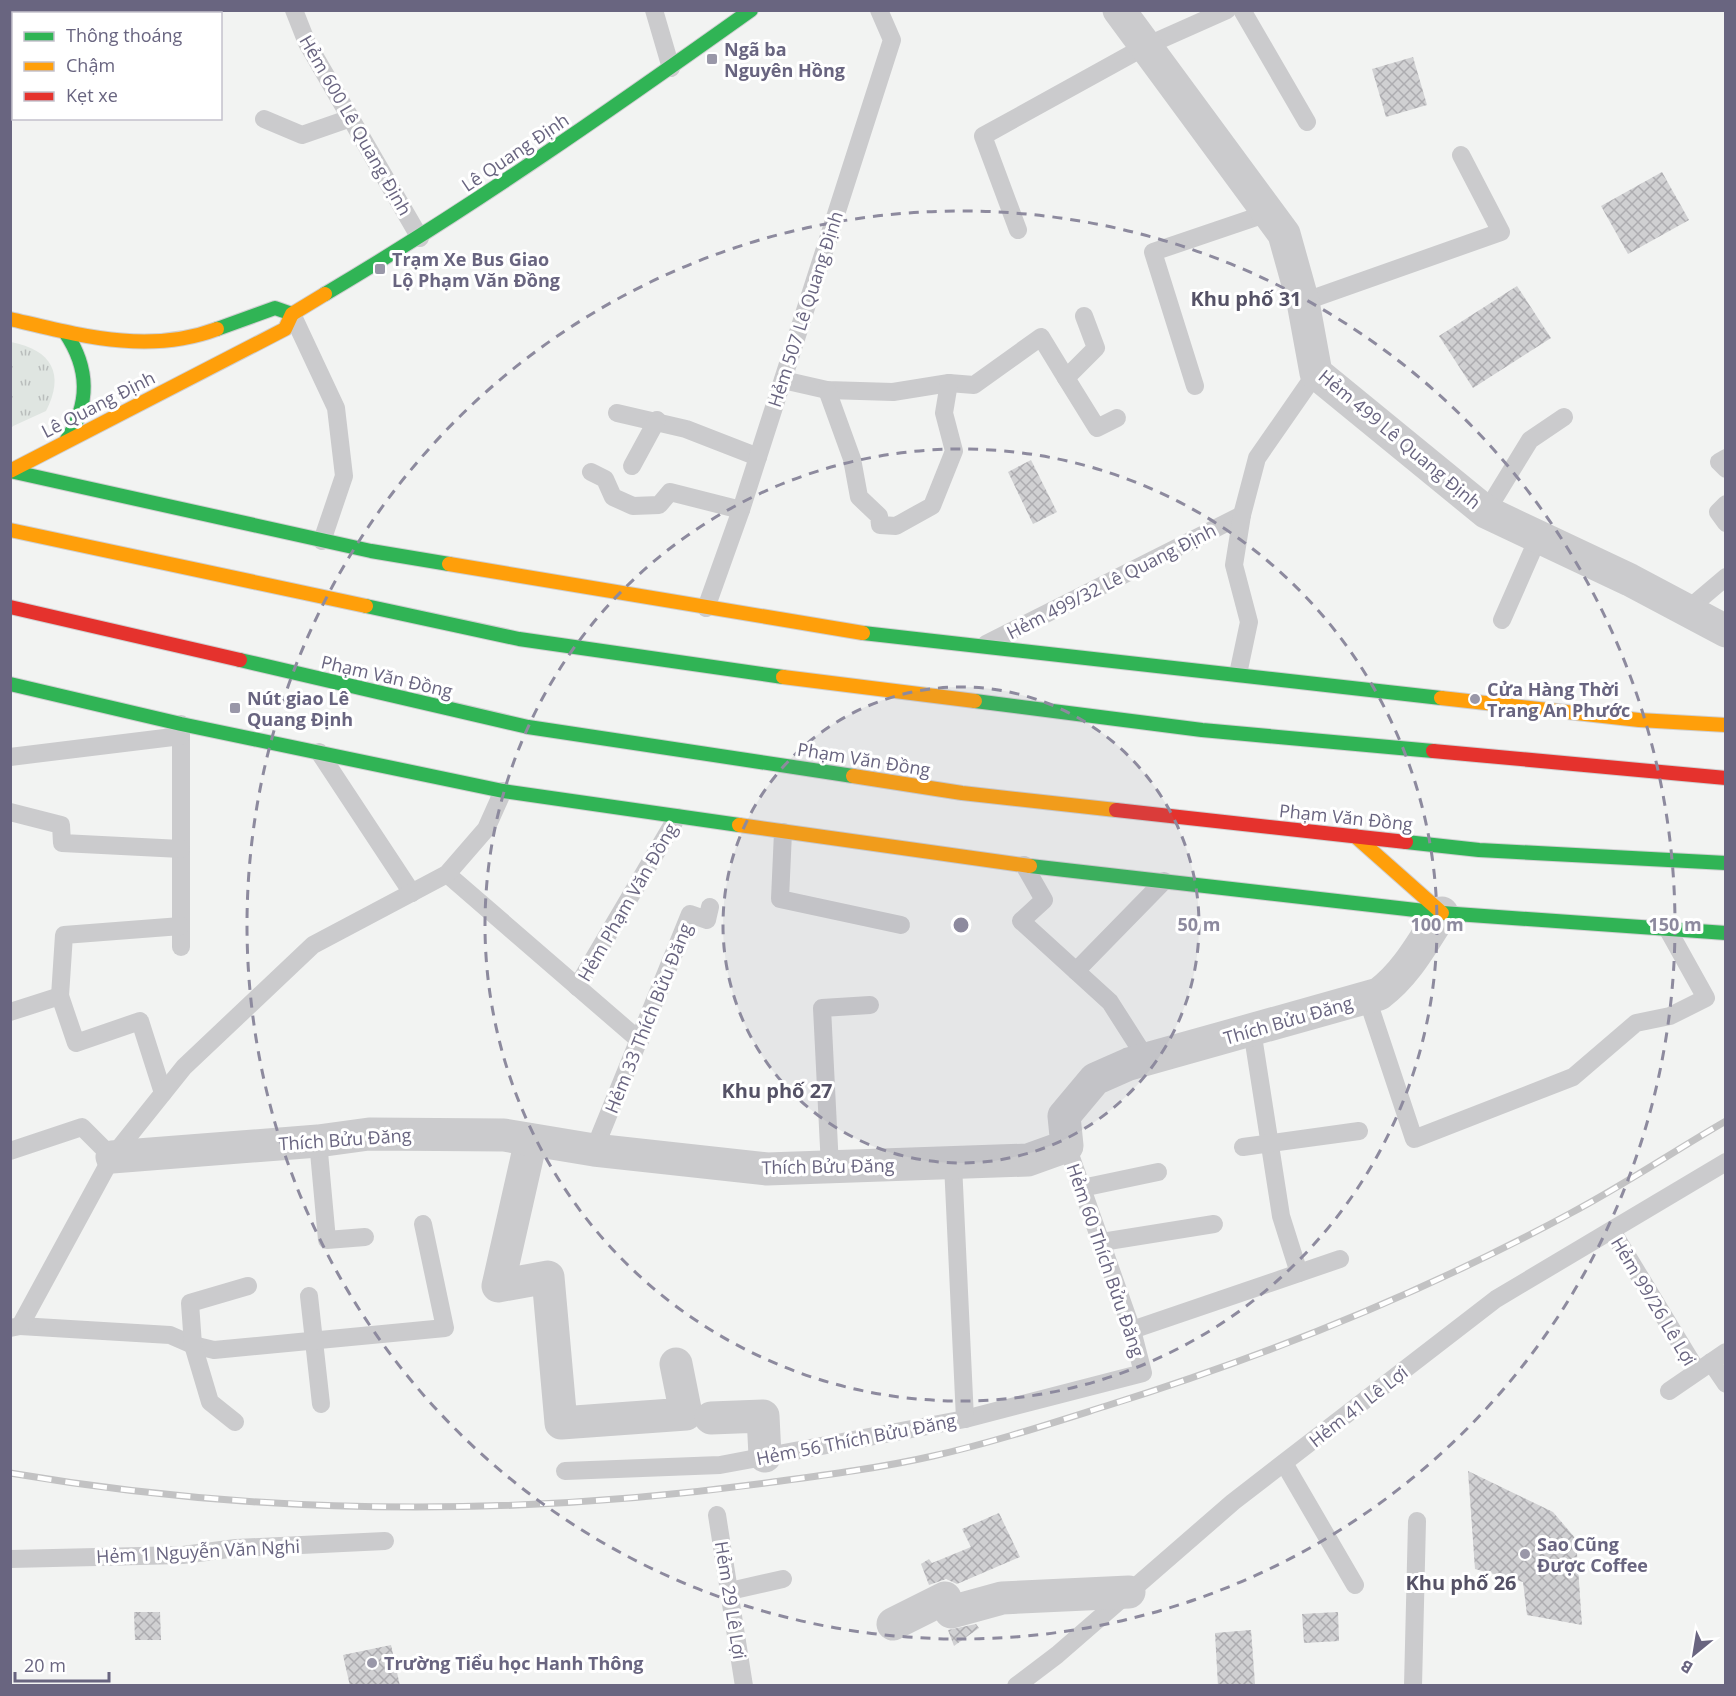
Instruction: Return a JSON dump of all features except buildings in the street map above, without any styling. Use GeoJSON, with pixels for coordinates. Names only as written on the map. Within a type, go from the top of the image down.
{"type":"FeatureCollection","features":[{"type":"Feature","properties":{"kind":"main road","name":"Lê Quang Định"},"geometry":{"type":"LineString","coordinates":[[11,471],[285,329],[292,314],[420,238],[670,68],[751,10]]}},
{"type":"Feature","properties":{"kind":"main road","name":"Lê Quang Định"},"geometry":{"type":"LineString","coordinates":[[10,319],[106,341],[191,339],[275,308],[292,314]]}},
{"type":"Feature","properties":{"kind":"main road"},"geometry":{"type":"LineString","coordinates":[[65,332],[81,356],[87,384],[82,414],[66,441]]}},
{"type":"Feature","properties":{"kind":"main road"},"geometry":{"type":"LineString","coordinates":[[11,471],[322,541],[540,582],[824,629],[1639,720],[1725,725]]}},
{"type":"Feature","properties":{"kind":"main road"},"geometry":{"type":"LineString","coordinates":[[10,530],[519,639],[678,663],[1202,730],[1725,778]]}},
{"type":"Feature","properties":{"kind":"main road","name":"Phạm Văn Đồng"},"geometry":{"type":"LineString","coordinates":[[10,607],[528,727],[962,792],[1479,850],[1725,863]]}},
{"type":"Feature","properties":{"kind":"main road"},"geometry":{"type":"LineString","coordinates":[[10,684],[181,730],[319,752],[503,791],[783,832],[1024,865],[1442,913],[1725,933]]}},
{"type":"Feature","properties":{"kind":"main road"},"geometry":{"type":"LineString","coordinates":[[1355,836],[1442,913]]}},
{"type":"Feature","properties":{"kind":"street","name":"Hẻm 499 Lê Quang Định"},"geometry":{"type":"LineString","coordinates":[[1119,10],[1284,234],[1303,302],[1316,373],[1486,513],[1630,580],[1725,631]]}},
{"type":"Feature","properties":{"kind":"street","name":"Thích Bửu Đăng"},"geometry":{"type":"LineString","coordinates":[[111,1157],[318,1141],[369,1134],[504,1135],[594,1150],[767,1169],[1028,1160],[1067,1146],[1064,1116],[1095,1079],[1147,1060],[1379,994],[1394,983],[1442,913]]}},
{"type":"Feature","properties":{"kind":"street"},"geometry":{"type":"LineString","coordinates":[[531,1140],[498,1286],[548,1277],[561,1423],[686,1413],[676,1364]]}},
{"type":"Feature","properties":{"kind":"street"},"geometry":{"type":"LineString","coordinates":[[711,1418],[763,1416],[765,1456]]}},
{"type":"Feature","properties":{"kind":"street"},"geometry":{"type":"LineString","coordinates":[[893,1624],[945,1598],[951,1612],[1002,1598],[1129,1593]]}},
{"type":"Feature","properties":{"kind":"lane","name":"Hẻm 600 Lê Quang Định"},"geometry":{"type":"LineString","coordinates":[[294,10],[307,43],[420,238]]}},
{"type":"Feature","properties":{"kind":"lane"},"geometry":{"type":"LineString","coordinates":[[654,10],[670,68]]}},
{"type":"Feature","properties":{"kind":"lane","name":"Hẻm 507 Lê Quang Định"},"geometry":{"type":"LineString","coordinates":[[706,608],[741,510],[892,40],[879,10]]}},
{"type":"Feature","properties":{"kind":"lane"},"geometry":{"type":"LineString","coordinates":[[1018,230],[983,136],[1146,46],[1227,10]]}},
{"type":"Feature","properties":{"kind":"lane"},"geometry":{"type":"LineString","coordinates":[[1242,10],[1307,122]]}},
{"type":"Feature","properties":{"kind":"lane"},"geometry":{"type":"LineString","coordinates":[[264,119],[302,135],[351,118]]}},
{"type":"Feature","properties":{"kind":"lane"},"geometry":{"type":"LineString","coordinates":[[1303,302],[1501,232],[1461,155]]}},
{"type":"Feature","properties":{"kind":"lane"},"geometry":{"type":"LineString","coordinates":[[1195,386],[1153,252],[1268,213]]}},
{"type":"Feature","properties":{"kind":"lane"},"geometry":{"type":"LineString","coordinates":[[292,314],[336,408],[345,476],[322,541]]}},
{"type":"Feature","properties":{"kind":"lane"},"geometry":{"type":"LineString","coordinates":[[1066,378],[1096,348],[1084,316]]}},
{"type":"Feature","properties":{"kind":"lane"},"geometry":{"type":"LineString","coordinates":[[783,380],[827,390],[893,392],[949,383],[974,385],[1041,337],[1097,428],[1117,418]]}},
{"type":"Feature","properties":{"kind":"lane","name":"Hẻm 499/32 Lê Quang Định"},"geometry":{"type":"LineString","coordinates":[[1238,674],[1250,622],[1234,565],[1242,515],[1257,458],[1316,373]]}},
{"type":"Feature","properties":{"kind":"lane"},"geometry":{"type":"LineString","coordinates":[[827,390],[852,459],[860,496],[879,516],[880,525],[896,526],[932,506],[954,451],[944,413],[949,383]]}},
{"type":"Feature","properties":{"kind":"lane"},"geometry":{"type":"LineString","coordinates":[[617,412],[657,420],[758,457]]}},
{"type":"Feature","properties":{"kind":"lane"},"geometry":{"type":"LineString","coordinates":[[1486,513],[1530,440],[1564,417]]}},
{"type":"Feature","properties":{"kind":"lane"},"geometry":{"type":"LineString","coordinates":[[632,466],[657,420]]}},
{"type":"Feature","properties":{"kind":"lane"},"geometry":{"type":"LineString","coordinates":[[1725,458],[1719,462],[1725,469]]}},
{"type":"Feature","properties":{"kind":"lane"},"geometry":{"type":"LineString","coordinates":[[591,472],[605,479],[613,497],[633,506],[659,505],[670,492],[741,510]]}},
{"type":"Feature","properties":{"kind":"lane"},"geometry":{"type":"LineString","coordinates":[[1725,504],[1718,512],[1725,523]]}},
{"type":"Feature","properties":{"kind":"lane","name":"Hẻm 499/32 Lê Quang Định"},"geometry":{"type":"LineString","coordinates":[[979,647],[1242,515]]}},
{"type":"Feature","properties":{"kind":"lane"},"geometry":{"type":"LineString","coordinates":[[1502,620],[1538,538]]}},
{"type":"Feature","properties":{"kind":"lane"},"geometry":{"type":"LineString","coordinates":[[1687,610],[1725,577]]}},
{"type":"Feature","properties":{"kind":"lane"},"geometry":{"type":"LineString","coordinates":[[10,757],[181,730],[181,947]]}},
{"type":"Feature","properties":{"kind":"lane"},"geometry":{"type":"LineString","coordinates":[[319,752],[412,893]]}},
{"type":"Feature","properties":{"kind":"lane"},"geometry":{"type":"LineString","coordinates":[[423,1224],[446,1328],[214,1350],[193,1345],[170,1335],[15,1327],[111,1157],[184,1067],[313,945],[447,874],[486,830],[503,791]]}},
{"type":"Feature","properties":{"kind":"lane"},"geometry":{"type":"LineString","coordinates":[[10,812],[61,825],[62,843],[181,849]]}},
{"type":"Feature","properties":{"kind":"lane","name":"Hẻm Phạm Văn Đồng"},"geometry":{"type":"LineString","coordinates":[[578,987],[677,816]]}},
{"type":"Feature","properties":{"kind":"lane"},"geometry":{"type":"LineString","coordinates":[[783,832],[780,899],[902,925]]}},
{"type":"Feature","properties":{"kind":"lane"},"geometry":{"type":"LineString","coordinates":[[1024,865],[1044,900],[1022,921],[1110,1002],[1147,1060]]}},
{"type":"Feature","properties":{"kind":"lane"},"geometry":{"type":"LineString","coordinates":[[447,874],[640,1041]]}},
{"type":"Feature","properties":{"kind":"lane"},"geometry":{"type":"LineString","coordinates":[[1076,971],[1164,881]]}},
{"type":"Feature","properties":{"kind":"lane","name":"Hẻm 33 Thích Bửu Đăng"},"geometry":{"type":"LineString","coordinates":[[594,1150],[690,914],[707,920],[710,907]]}},
{"type":"Feature","properties":{"kind":"lane"},"geometry":{"type":"LineString","coordinates":[[163,1093],[140,1020],[76,1043],[60,996],[64,935],[181,926]]}},
{"type":"Feature","properties":{"kind":"lane"},"geometry":{"type":"LineString","coordinates":[[1367,998],[1414,1139],[1573,1077],[1636,1023],[1670,1016],[1706,998],[1667,928]]}},
{"type":"Feature","properties":{"kind":"lane"},"geometry":{"type":"LineString","coordinates":[[10,1012],[60,996]]}},
{"type":"Feature","properties":{"kind":"lane"},"geometry":{"type":"LineString","coordinates":[[830,1167],[822,1008],[870,1005]]}},
{"type":"Feature","properties":{"kind":"lane"},"geometry":{"type":"LineString","coordinates":[[1252,1030],[1281,1216],[1299,1273]]}},
{"type":"Feature","properties":{"kind":"lane"},"geometry":{"type":"LineString","coordinates":[[10,1151],[82,1127],[111,1157]]}},
{"type":"Feature","properties":{"kind":"lane"},"geometry":{"type":"LineString","coordinates":[[1243,1147],[1359,1131]]}},
{"type":"Feature","properties":{"kind":"lane"},"geometry":{"type":"LineString","coordinates":[[318,1141],[327,1240],[364,1237]]}},
{"type":"Feature","properties":{"kind":"lane","name":"Hẻm 60 Thích Bửu Đăng"},"geometry":{"type":"LineString","coordinates":[[964,1419],[1143,1373],[1132,1330],[1067,1146]]}},
{"type":"Feature","properties":{"kind":"lane","name":"Hẻm 41 Lê Lợi"},"geometry":{"type":"LineString","coordinates":[[1016,1686],[1057,1655],[1233,1502],[1496,1299],[1725,1162]]}},
{"type":"Feature","properties":{"kind":"lane","name":"Hẻm 56 Thích Bửu Đăng"},"geometry":{"type":"LineString","coordinates":[[565,1471],[720,1465],[964,1419],[953,1164]]}},
{"type":"Feature","properties":{"kind":"lane"},"geometry":{"type":"LineString","coordinates":[[1082,1188],[1158,1172]]}},
{"type":"Feature","properties":{"kind":"lane"},"geometry":{"type":"LineString","coordinates":[[1102,1242],[1214,1224]]}},
{"type":"Feature","properties":{"kind":"lane","name":"Hẻm 99/26 Lê Lợi"},"geometry":{"type":"LineString","coordinates":[[1612,1231],[1711,1362],[1725,1384]]}},
{"type":"Feature","properties":{"kind":"lane"},"geometry":{"type":"LineString","coordinates":[[1132,1330],[1340,1259]]}},
{"type":"Feature","properties":{"kind":"lane"},"geometry":{"type":"LineString","coordinates":[[234,1422],[210,1402],[193,1345],[190,1303],[248,1286]]}},
{"type":"Feature","properties":{"kind":"lane"},"geometry":{"type":"LineString","coordinates":[[309,1296],[321,1404]]}},
{"type":"Feature","properties":{"kind":"lane"},"geometry":{"type":"LineString","coordinates":[[1669,1390],[1711,1362]]}},
{"type":"Feature","properties":{"kind":"lane"},"geometry":{"type":"LineString","coordinates":[[1284,1463],[1355,1585]]}},
{"type":"Feature","properties":{"kind":"lane","name":"Hẻm 29 Lê Lợi"},"geometry":{"type":"LineString","coordinates":[[717,1515],[744,1686]]}},
{"type":"Feature","properties":{"kind":"lane"},"geometry":{"type":"LineString","coordinates":[[1413,1686],[1417,1521]]}},
{"type":"Feature","properties":{"kind":"lane","name":"Hẻm 1 Nguyễn Văn Nghi"},"geometry":{"type":"LineString","coordinates":[[10,1559],[183,1555],[236,1548],[385,1541]]}},
{"type":"Feature","properties":{"kind":"lane"},"geometry":{"type":"LineString","coordinates":[[730,1591],[783,1579]]}},
{"type":"Feature","properties":{"kind":"green space"},"geometry":{"type":"Polygon","coordinates":[[[11,342],[36,351],[45,358],[54,375],[54,386],[46,411],[11,427],[11,342]]]}},
{"type":"Feature","properties":{"kind":"railway"},"geometry":{"type":"LineString","coordinates":[[10,1473],[105,1487],[296,1504],[392,1507],[487,1506],[678,1493],[833,1474],[913,1460],[998,1439],[1166,1387],[1343,1321],[1458,1270],[1571,1213],[1726,1121]]}},
{"type":"Feature","properties":{"kind":"traffic: fast"},"geometry":{"type":"LineString","coordinates":[[325,294],[488,192],[751,10]]}},
{"type":"Feature","properties":{"kind":"traffic: fast"},"geometry":{"type":"LineString","coordinates":[[217,329],[275,308],[292,314]]}},
{"type":"Feature","properties":{"kind":"traffic: fast"},"geometry":{"type":"LineString","coordinates":[[65,332],[79,359],[84,386],[79,414],[66,441]]}},
{"type":"Feature","properties":{"kind":"traffic: fast"},"geometry":{"type":"LineString","coordinates":[[10,471],[371,551],[449,564]]}},
{"type":"Feature","properties":{"kind":"traffic: fast"},"geometry":{"type":"LineString","coordinates":[[366,606],[519,639],[783,677]]}},
{"type":"Feature","properties":{"kind":"traffic: fast"},"geometry":{"type":"LineString","coordinates":[[863,633],[1441,698]]}},
{"type":"Feature","properties":{"kind":"traffic: fast"},"geometry":{"type":"LineString","coordinates":[[240,660],[528,727],[853,776]]}},
{"type":"Feature","properties":{"kind":"traffic: fast"},"geometry":{"type":"LineString","coordinates":[[10,684],[181,724],[503,791],[739,825]]}},
{"type":"Feature","properties":{"kind":"traffic: fast"},"geometry":{"type":"LineString","coordinates":[[975,701],[1202,730],[1433,751]]}},
{"type":"Feature","properties":{"kind":"traffic: fast"},"geometry":{"type":"LineString","coordinates":[[1406,842],[1479,850],[1726,863]]}},
{"type":"Feature","properties":{"kind":"traffic: fast"},"geometry":{"type":"LineString","coordinates":[[1030,866],[1442,913],[1726,933]]}},
{"type":"Feature","properties":{"kind":"traffic: slow"},"geometry":{"type":"LineString","coordinates":[[10,471],[285,329],[292,314],[325,294]]}},
{"type":"Feature","properties":{"kind":"traffic: slow"},"geometry":{"type":"LineString","coordinates":[[10,319],[113,340],[165,341],[191,337],[217,329]]}},
{"type":"Feature","properties":{"kind":"traffic: slow"},"geometry":{"type":"LineString","coordinates":[[10,530],[366,606]]}},
{"type":"Feature","properties":{"kind":"traffic: slow"},"geometry":{"type":"LineString","coordinates":[[449,564],[863,633]]}},
{"type":"Feature","properties":{"kind":"traffic: slow"},"geometry":{"type":"LineString","coordinates":[[783,677],[975,701]]}},
{"type":"Feature","properties":{"kind":"traffic: slow"},"geometry":{"type":"LineString","coordinates":[[1441,698],[1639,720],[1726,725]]}},
{"type":"Feature","properties":{"kind":"traffic: slow"},"geometry":{"type":"LineString","coordinates":[[853,776],[962,793],[1116,810]]}},
{"type":"Feature","properties":{"kind":"traffic: slow"},"geometry":{"type":"LineString","coordinates":[[739,825],[1030,866]]}},
{"type":"Feature","properties":{"kind":"traffic: slow"},"geometry":{"type":"LineString","coordinates":[[1355,836],[1442,913]]}},
{"type":"Feature","properties":{"kind":"traffic: jam"},"geometry":{"type":"LineString","coordinates":[[10,607],[240,660]]}},
{"type":"Feature","properties":{"kind":"traffic: jam"},"geometry":{"type":"LineString","coordinates":[[1433,751],[1726,778]]}},
{"type":"Feature","properties":{"kind":"traffic: jam"},"geometry":{"type":"LineString","coordinates":[[1116,810],[1406,842]]}},
{"type":"Feature","properties":{"kind":"place","name":"Ngã ba Nguyên Hồng"},"geometry":{"type":"Point","coordinates":[712,59]}},
{"type":"Feature","properties":{"kind":"place","name":"Trạm Xe Bus Giao Lộ Phạm Văn Đồng"},"geometry":{"type":"Point","coordinates":[380,269]}},
{"type":"Feature","properties":{"kind":"place","name":"Cửa Hàng Thời Trang An Phước"},"geometry":{"type":"Point","coordinates":[1475,699]}},
{"type":"Feature","properties":{"kind":"place","name":"Nút giao Lê Quang Định"},"geometry":{"type":"Point","coordinates":[235,708]}},
{"type":"Feature","properties":{"kind":"place","name":"Sao Cũng Được Coffee"},"geometry":{"type":"Point","coordinates":[1525,1554]}},
{"type":"Feature","properties":{"kind":"place","name":"Trường Tiểu học Hanh Thông"},"geometry":{"type":"Point","coordinates":[372,1663]}},
{"type":"Feature","properties":{"kind":"district","name":"Khu phố 31"},"geometry":{"type":"Point","coordinates":[1246,298]}},
{"type":"Feature","properties":{"kind":"district","name":"Khu phố 27"},"geometry":{"type":"Point","coordinates":[777,1090]}},
{"type":"Feature","properties":{"kind":"district","name":"Khu phố 26"},"geometry":{"type":"Point","coordinates":[1461,1582]}}]}
